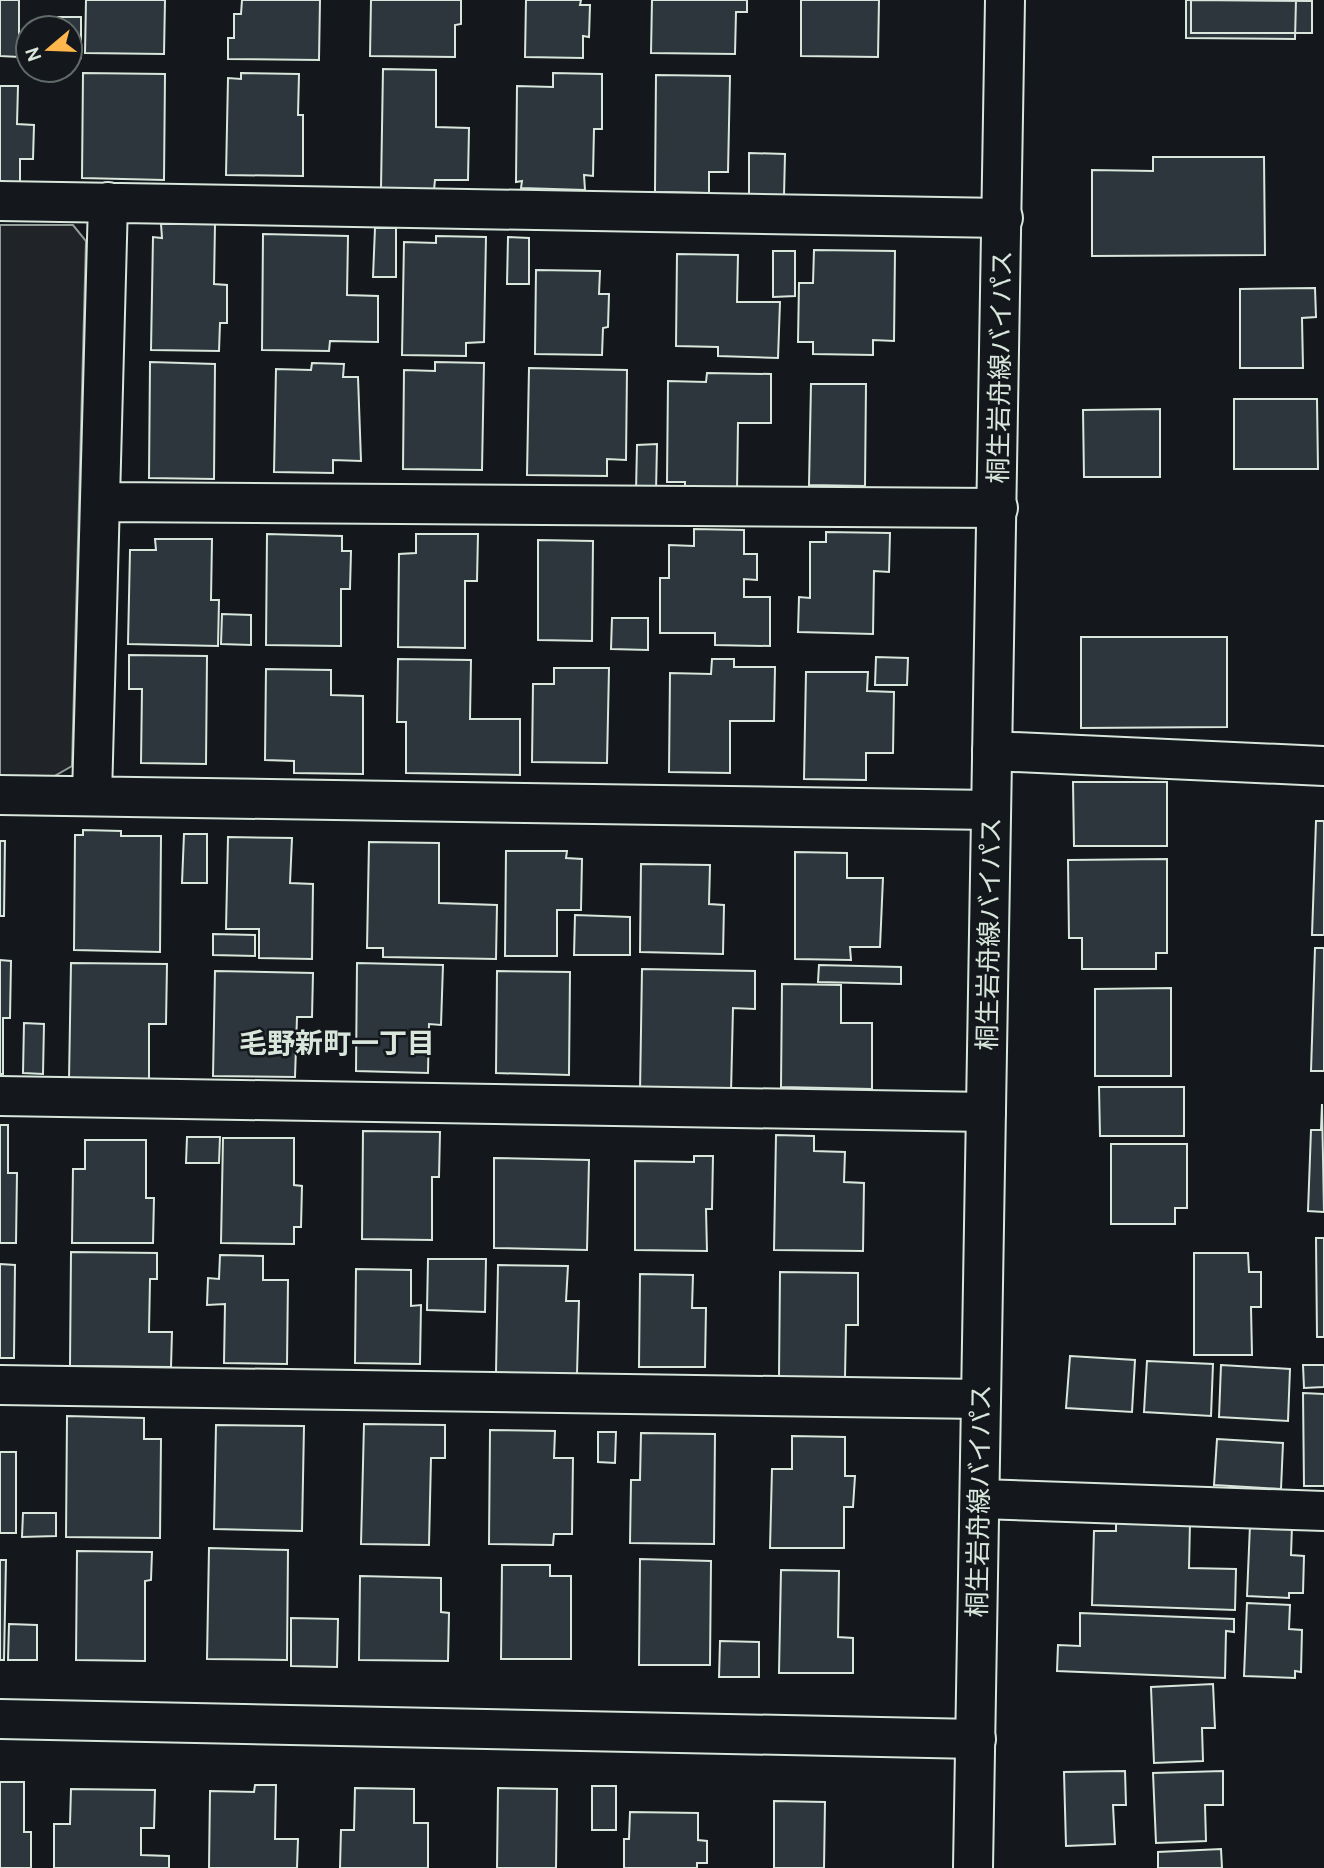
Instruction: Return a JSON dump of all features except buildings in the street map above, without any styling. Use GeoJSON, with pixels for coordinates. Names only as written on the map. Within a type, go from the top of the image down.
{"type":"FeatureCollection","features":[{"type":"Feature","properties":{"kind":"street","name":"桐生岩舟線バイパス"},"geometry":{"type":"LineString","coordinates":[[973,1868],[1005,0]]}},
{"type":"Feature","properties":{"kind":"street"},"geometry":{"type":"LineString","coordinates":[[0,201],[1003,218]]}},
{"type":"Feature","properties":{"kind":"street"},"geometry":{"type":"LineString","coordinates":[[92,796],[108,202]]}},
{"type":"Feature","properties":{"kind":"street"},"geometry":{"type":"LineString","coordinates":[[102,502],[998,508]]}},
{"type":"Feature","properties":{"kind":"street"},"geometry":{"type":"LineString","coordinates":[[992,751],[1324,766]]}},
{"type":"Feature","properties":{"kind":"street"},"geometry":{"type":"LineString","coordinates":[[0,795],[991,810]]}},
{"type":"Feature","properties":{"kind":"street"},"geometry":{"type":"LineString","coordinates":[[0,1096],[986,1112]]}},
{"type":"Feature","properties":{"kind":"street"},"geometry":{"type":"LineString","coordinates":[[0,1385],[981,1399]]}},
{"type":"Feature","properties":{"kind":"street"},"geometry":{"type":"LineString","coordinates":[[980,1499],[1324,1511]]}},
{"type":"Feature","properties":{"kind":"street"},"geometry":{"type":"LineString","coordinates":[[0,1719],[975,1739]]}},
{"type":"Feature","properties":{"kind":"shaded area"},"geometry":{"type":"Polygon","coordinates":[[[0,225],[73,225],[86,241],[72,766],[51,778],[0,777],[0,225]]]}},
{"type":"Feature","properties":{"kind":"district","name":"毛野新町一丁目"},"geometry":{"type":"Point","coordinates":[337,1043]}}]}
